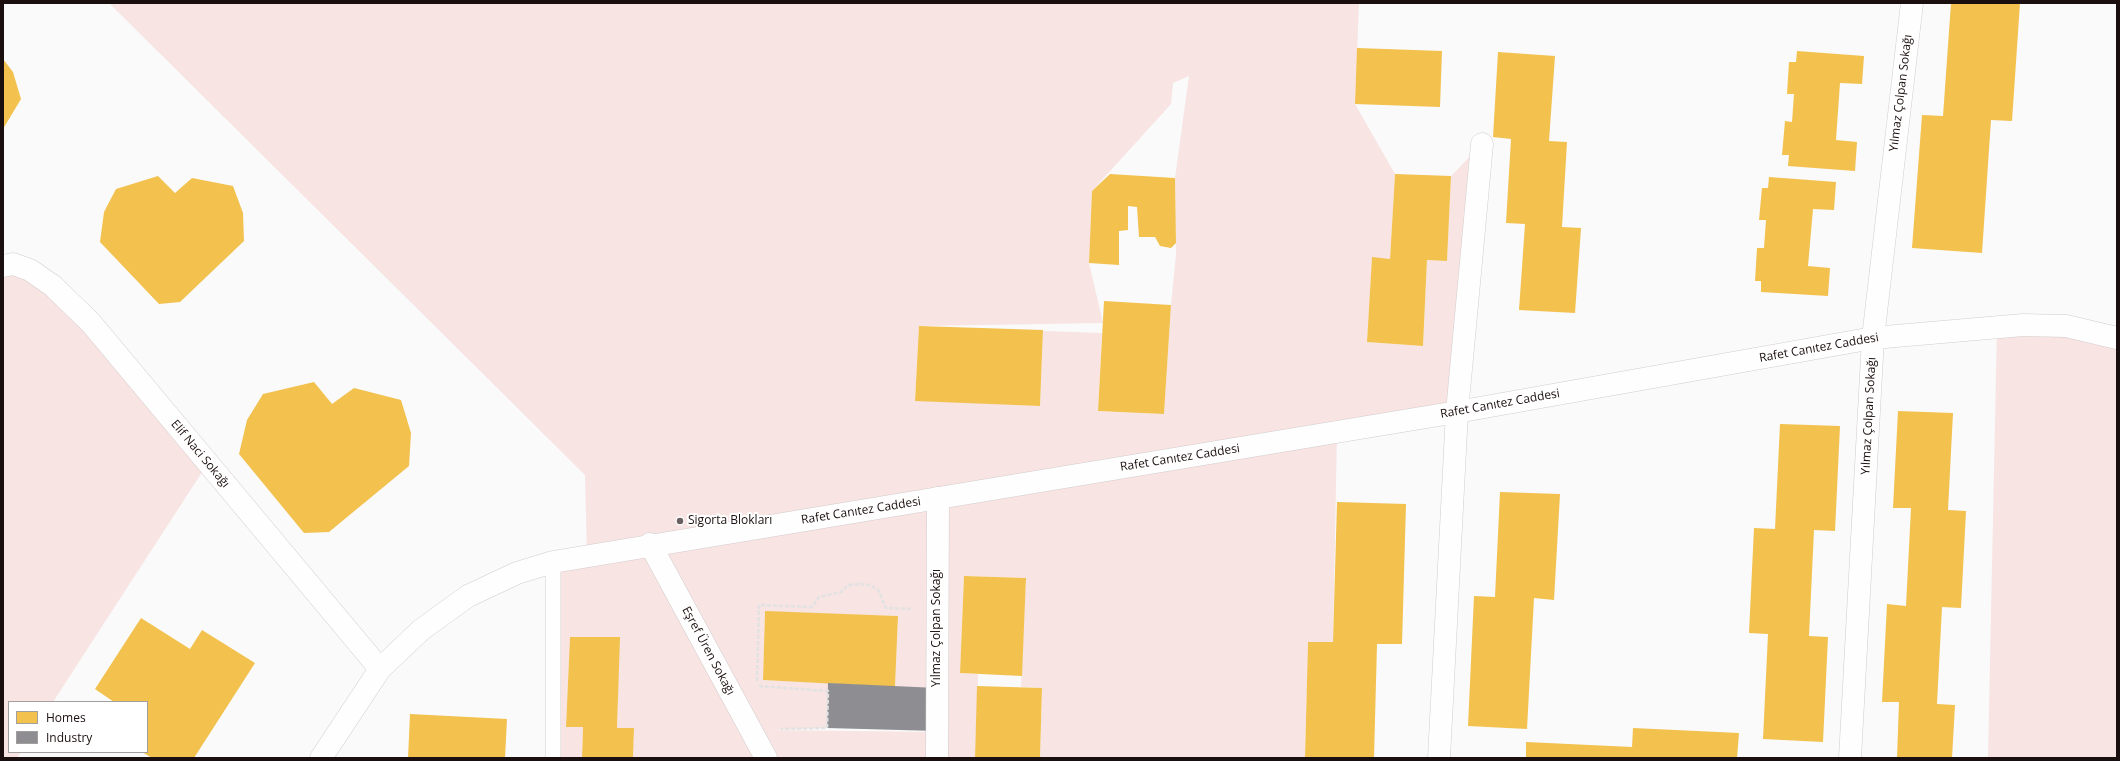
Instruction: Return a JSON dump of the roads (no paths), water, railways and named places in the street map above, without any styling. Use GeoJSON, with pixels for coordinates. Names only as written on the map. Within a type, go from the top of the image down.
{"type":"FeatureCollection","features":[{"type":"Feature","properties":{"kind":"street","name":"Yılmaz Çolpan Sokağı"},"geometry":{"type":"LineString","coordinates":[[1850,758],[1873,338],[1912,3]]}},
{"type":"Feature","properties":{"kind":"street"},"geometry":{"type":"LineString","coordinates":[[1439,758],[1457,412],[1482,144]]}},
{"type":"Feature","properties":{"kind":"street","name":"Elif Naci Sokağı"},"geometry":{"type":"LineString","coordinates":[[3,266],[13,264],[30,270],[53,286],[91,323],[380,669]]}},
{"type":"Feature","properties":{"kind":"street","name":"Rafet Canıtez Caddesi"},"geometry":{"type":"LineString","coordinates":[[321,758],[380,669],[421,630],[468,596],[517,573],[553,562],[650,544],[1457,412],[1873,338],[2023,325],[2066,326],[2117,338]]}},
{"type":"Feature","properties":{"kind":"street","name":"Yılmaz Çolpan Sokağı"},"geometry":{"type":"LineString","coordinates":[[937,758],[938,498]]}},
{"type":"Feature","properties":{"kind":"street","name":"Eşref Üren Sokağı"},"geometry":{"type":"LineString","coordinates":[[650,544],[766,758]]}},
{"type":"Feature","properties":{"kind":"lane"},"geometry":{"type":"LineString","coordinates":[[553,562],[553,758]]}},
{"type":"Feature","properties":{"kind":"place","name":"Sigorta Blokları"},"geometry":{"type":"Point","coordinates":[680,521]}}]}
